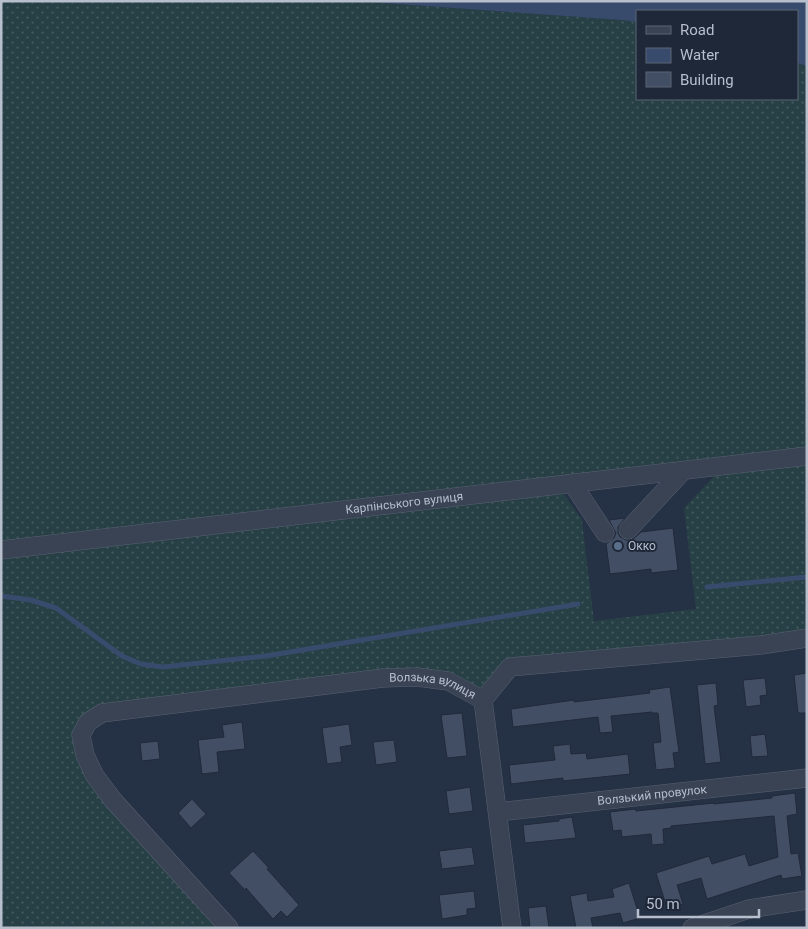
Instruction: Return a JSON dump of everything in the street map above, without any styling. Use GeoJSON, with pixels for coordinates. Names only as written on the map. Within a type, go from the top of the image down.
{"type":"FeatureCollection","features":[{"type":"Feature","properties":{"kind":"street","name":"Карпінського вулиця"},"geometry":{"type":"LineString","coordinates":[[1,550],[807,456]]}},
{"type":"Feature","properties":{"kind":"street"},"geometry":{"type":"LineString","coordinates":[[628,530],[683,470]]}},
{"type":"Feature","properties":{"kind":"street"},"geometry":{"type":"LineString","coordinates":[[572,483],[605,533]]}},
{"type":"Feature","properties":{"kind":"street","name":"Волзька вулиця"},"geometry":{"type":"LineString","coordinates":[[229,928],[113,800],[96,776],[86,755],[82,735],[88,722],[102,713],[383,678],[417,677],[448,681],[484,700],[510,667],[761,645],[807,638]]}},
{"type":"Feature","properties":{"kind":"street"},"geometry":{"type":"LineString","coordinates":[[484,700],[512,928]]}},
{"type":"Feature","properties":{"kind":"street","name":"Волзький провулок"},"geometry":{"type":"LineString","coordinates":[[498,812],[807,778]]}},
{"type":"Feature","properties":{"kind":"street"},"geometry":{"type":"LineString","coordinates":[[692,928],[749,909],[807,900]]}},
{"type":"Feature","properties":{"kind":"green space"},"geometry":{"type":"Polygon","coordinates":[[[1,1],[355,1],[636,22],[636,100],[798,100],[798,63],[807,66],[807,449],[1,543],[1,1]]]}},
{"type":"Feature","properties":{"kind":"green space"},"geometry":{"type":"Polygon","coordinates":[[[807,462],[807,638],[510,667],[483,700],[417,677],[88,722],[85,755],[229,928],[1,928],[1,556],[562,491],[582,520],[594,621],[696,609],[684,508],[717,473],[807,462]]]}},
{"type":"Feature","properties":{"kind":"water"},"geometry":{"type":"Polygon","coordinates":[[[355,1],[807,1],[807,66],[798,63],[798,10],[636,10],[636,22],[355,1]]]}},
{"type":"Feature","properties":{"kind":"building"},"geometry":{"type":"Polygon","coordinates":[[[625,518],[618,527],[618,533],[620,537],[626,540],[632,540],[641,532],[673,528],[678,570],[651,573],[651,569],[610,574],[606,544],[614,538],[616,533],[609,520],[625,518]]]}},
{"type":"Feature","properties":{"kind":"building"},"geometry":{"type":"Polygon","coordinates":[[[807,673],[807,713],[798,713],[794,675],[807,673]]]}},
{"type":"Feature","properties":{"kind":"building"},"geometry":{"type":"Polygon","coordinates":[[[765,678],[767,695],[760,696],[761,705],[746,707],[743,680],[765,678]]]}},
{"type":"Feature","properties":{"kind":"building"},"geometry":{"type":"Polygon","coordinates":[[[716,683],[718,705],[714,706],[721,762],[705,764],[697,685],[716,683]]]}},
{"type":"Feature","properties":{"kind":"building"},"geometry":{"type":"Polygon","coordinates":[[[670,687],[679,752],[673,753],[675,768],[656,770],[653,743],[661,742],[658,713],[611,716],[613,732],[600,733],[598,717],[513,727],[511,709],[574,700],[574,702],[650,693],[649,690],[670,687]]]}},
{"type":"Feature","properties":{"kind":"building"},"geometry":{"type":"Polygon","coordinates":[[[462,713],[467,756],[447,758],[441,715],[462,713]]]}},
{"type":"Feature","properties":{"kind":"building"},"geometry":{"type":"Polygon","coordinates":[[[242,722],[245,749],[217,752],[219,772],[202,774],[198,740],[224,737],[222,725],[242,722]]]}},
{"type":"Feature","properties":{"kind":"building"},"geometry":{"type":"Polygon","coordinates":[[[349,724],[352,745],[340,747],[342,762],[327,764],[322,728],[349,724]]]}},
{"type":"Feature","properties":{"kind":"building"},"geometry":{"type":"Polygon","coordinates":[[[765,734],[768,756],[752,757],[750,736],[765,734]]]}},
{"type":"Feature","properties":{"kind":"building"},"geometry":{"type":"Polygon","coordinates":[[[394,740],[397,762],[376,765],[373,742],[394,740]]]}},
{"type":"Feature","properties":{"kind":"building"},"geometry":{"type":"Polygon","coordinates":[[[158,741],[160,759],[142,761],[140,743],[158,741]]]}},
{"type":"Feature","properties":{"kind":"building"},"geometry":{"type":"Polygon","coordinates":[[[570,744],[571,754],[586,753],[587,759],[628,754],[630,774],[563,781],[563,778],[511,784],[509,765],[555,760],[553,746],[570,744]]]}},
{"type":"Feature","properties":{"kind":"building"},"geometry":{"type":"Polygon","coordinates":[[[470,787],[473,811],[449,814],[446,791],[470,787]]]}},
{"type":"Feature","properties":{"kind":"building"},"geometry":{"type":"Polygon","coordinates":[[[795,793],[797,814],[787,816],[791,854],[798,853],[802,876],[782,879],[781,875],[707,899],[701,878],[677,885],[683,904],[667,908],[656,873],[709,856],[712,864],[745,854],[749,866],[778,857],[774,816],[671,826],[671,828],[663,829],[664,844],[652,845],[651,834],[622,837],[621,830],[613,831],[610,812],[714,804],[772,798],[772,796],[795,793]]]}},
{"type":"Feature","properties":{"kind":"building"},"geometry":{"type":"Polygon","coordinates":[[[192,799],[206,814],[191,828],[178,813],[192,799]]]}},
{"type":"Feature","properties":{"kind":"building"},"geometry":{"type":"Polygon","coordinates":[[[572,817],[576,838],[525,843],[523,825],[559,821],[559,819],[572,817]]]}},
{"type":"Feature","properties":{"kind":"building"},"geometry":{"type":"Polygon","coordinates":[[[472,847],[475,865],[442,869],[439,851],[472,847]]]}},
{"type":"Feature","properties":{"kind":"building"},"geometry":{"type":"Polygon","coordinates":[[[253,851],[299,905],[287,917],[281,911],[273,919],[246,888],[245,890],[229,873],[253,851]]]}},
{"type":"Feature","properties":{"kind":"building"},"geometry":{"type":"Polygon","coordinates":[[[629,883],[640,918],[623,923],[620,913],[591,918],[593,928],[576,928],[570,896],[587,893],[588,901],[614,897],[612,889],[629,883]]]}},
{"type":"Feature","properties":{"kind":"building"},"geometry":{"type":"Polygon","coordinates":[[[474,891],[476,908],[467,909],[467,915],[442,919],[439,895],[474,891]]]}},
{"type":"Feature","properties":{"kind":"building"},"geometry":{"type":"Polygon","coordinates":[[[546,906],[549,928],[530,928],[528,908],[546,906]]]}},
{"type":"Feature","properties":{"kind":"waterway"},"geometry":{"type":"LineString","coordinates":[[707,587],[807,577]]}},
{"type":"Feature","properties":{"kind":"waterway"},"geometry":{"type":"LineString","coordinates":[[1,596],[31,600],[56,608],[122,656],[141,664],[163,667],[266,656],[578,604]]}},
{"type":"Feature","properties":{"kind":"place","name":"Окко"},"geometry":{"type":"Point","coordinates":[618,546]}}]}
